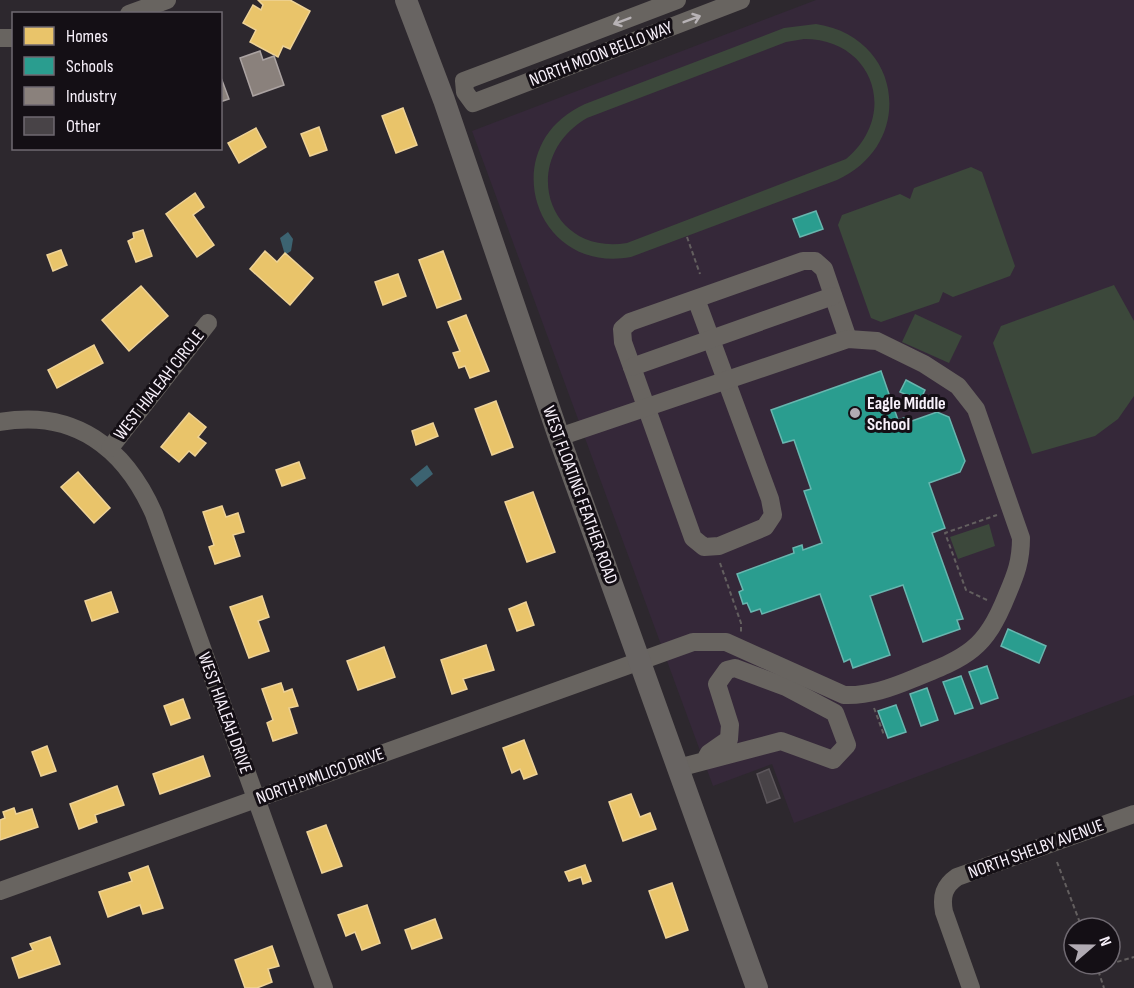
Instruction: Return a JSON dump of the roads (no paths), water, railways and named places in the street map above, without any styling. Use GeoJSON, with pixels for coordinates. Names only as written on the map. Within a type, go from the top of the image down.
{"type":"FeatureCollection","features":[{"type":"Feature","properties":{"kind":"main road","name":"WEST FLOATING FEATHER ROAD"},"geometry":{"type":"LineString","coordinates":[[406,0],[455,96],[559,437],[757,988]]}},
{"type":"Feature","properties":{"kind":"street"},"geometry":{"type":"LineString","coordinates":[[134,12],[167,0]]}},
{"type":"Feature","properties":{"kind":"street","name":"NORTH MOON BELLO WAY"},"geometry":{"type":"LineString","coordinates":[[677,0],[464,81],[455,96],[473,103],[741,0]]}},
{"type":"Feature","properties":{"kind":"street"},"geometry":{"type":"LineString","coordinates":[[559,437],[646,408],[726,380],[848,339],[824,269],[815,261],[803,261],[630,322],[622,329],[623,342],[646,408],[693,538],[704,547],[719,546],[765,527],[773,515],[770,499],[726,380],[711,339],[696,299]]}},
{"type":"Feature","properties":{"kind":"street"},"geometry":{"type":"LineString","coordinates":[[632,367],[833,296]]}},
{"type":"Feature","properties":{"kind":"street","name":"WEST HIALEAH CIRCLE"},"geometry":{"type":"LineString","coordinates":[[110,448],[208,323]]}},
{"type":"Feature","properties":{"kind":"street","name":"NORTH PIMLICO DRIVE"},"geometry":{"type":"LineString","coordinates":[[0,891],[693,642],[726,642],[844,695],[863,696],[958,660],[979,645],[996,622],[1021,561],[1021,538],[976,409],[958,386],[924,364],[877,341],[848,339]]}},
{"type":"Feature","properties":{"kind":"street","name":"WEST HIALEAH DRIVE"},"geometry":{"type":"LineString","coordinates":[[0,422],[17,419],[53,421],[83,432],[110,448],[141,485],[154,514],[324,988]]}},
{"type":"Feature","properties":{"kind":"street"},"geometry":{"type":"LineString","coordinates":[[678,768],[781,741],[833,760],[847,746],[835,713],[786,687],[735,668],[728,670],[717,684],[730,725],[729,739],[709,753],[705,760]]}},
{"type":"Feature","properties":{"kind":"street","name":"NORTH SHELBY AVENUE"},"geometry":{"type":"LineString","coordinates":[[967,987],[944,912],[944,892],[948,883],[957,877],[1134,814]]}},
{"type":"Feature","properties":{"kind":"water"},"geometry":{"type":"Polygon","coordinates":[[[288,232],[293,239],[291,251],[285,255],[280,238],[288,232]]]}},
{"type":"Feature","properties":{"kind":"water"},"geometry":{"type":"Polygon","coordinates":[[[427,465],[433,474],[417,487],[410,479],[427,465]]]}},
{"type":"Feature","properties":{"kind":"place","name":"Eagle Middle School"},"geometry":{"type":"Point","coordinates":[855,413]}}]}
